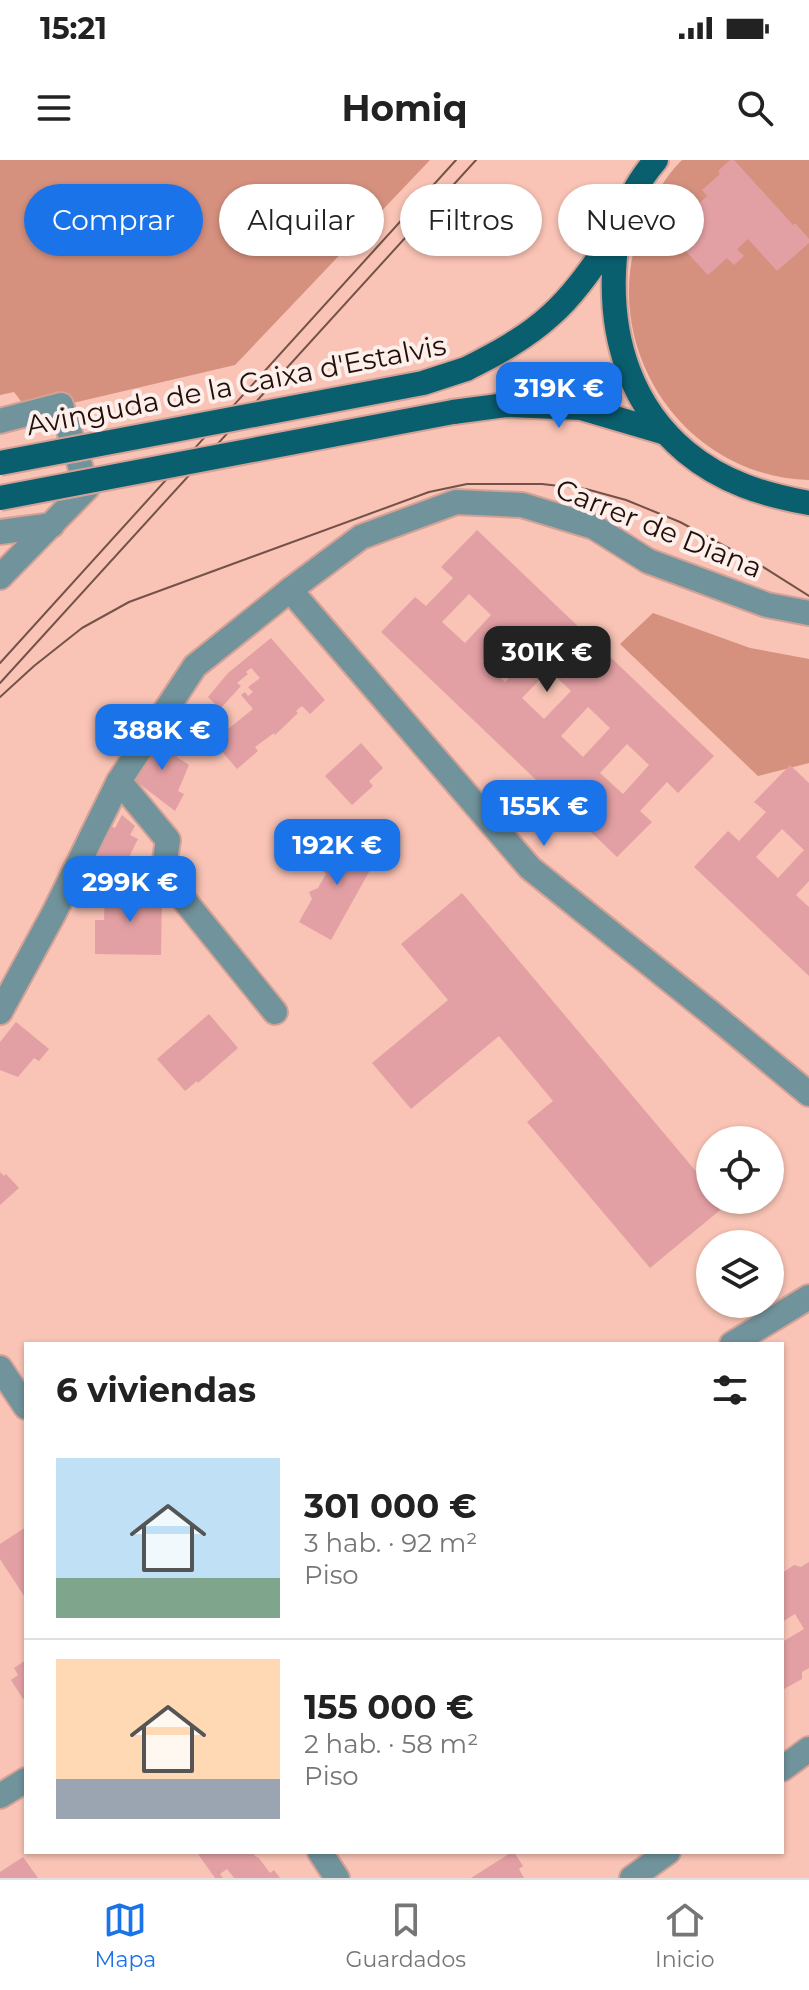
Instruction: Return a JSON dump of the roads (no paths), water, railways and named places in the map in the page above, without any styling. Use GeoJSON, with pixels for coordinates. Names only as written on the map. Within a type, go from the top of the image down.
{"type":"FeatureCollection","features":[{"type":"Feature","properties":{"kind":"main road"},"geometry":{"type":"LineString","coordinates":[[639,184],[656,160]]}},
{"type":"Feature","properties":{"kind":"main road","name":"Avinguda de la Caixa d'Estalvis"},"geometry":{"type":"LineString","coordinates":[[0,463],[423,383],[466,369],[510,346],[552,315],[600,256]]}},
{"type":"Feature","properties":{"kind":"main road"},"geometry":{"type":"LineString","coordinates":[[616,256],[613,305],[621,352],[637,391],[666,433],[687,453],[729,480],[805,506]]}},
{"type":"Feature","properties":{"kind":"main road"},"geometry":{"type":"LineString","coordinates":[[0,498],[453,412],[506,405],[581,408],[666,433]]}},
{"type":"Feature","properties":{"kind":"street","name":"Avinguda de la Caixa d'Estalvis"},"geometry":{"type":"LineString","coordinates":[[0,421],[61,405],[87,488],[52,525]]}},
{"type":"Feature","properties":{"kind":"street","name":"Carrer de Diana"},"geometry":{"type":"LineString","coordinates":[[0,1012],[54,913],[119,781],[195,666],[361,537],[456,502],[522,505],[594,527],[648,561],[767,605],[809,613]]}},
{"type":"Feature","properties":{"kind":"street"},"geometry":{"type":"LineString","coordinates":[[0,532],[52,525]]}},
{"type":"Feature","properties":{"kind":"street"},"geometry":{"type":"LineString","coordinates":[[3,564],[52,525]]}},
{"type":"Feature","properties":{"kind":"street"},"geometry":{"type":"LineString","coordinates":[[290,590],[530,868],[809,1094]]}},
{"type":"Feature","properties":{"kind":"street"},"geometry":{"type":"LineString","coordinates":[[119,781],[168,840],[163,874],[275,1012]]}},
{"type":"Feature","properties":{"kind":"street"},"geometry":{"type":"LineString","coordinates":[[735,1342],[809,1297]]}},
{"type":"Feature","properties":{"kind":"street"},"geometry":{"type":"LineString","coordinates":[[0,1368],[24,1404]]}},
{"type":"Feature","properties":{"kind":"street"},"geometry":{"type":"LineString","coordinates":[[784,1768],[809,1749]]}},
{"type":"Feature","properties":{"kind":"street"},"geometry":{"type":"LineString","coordinates":[[0,1796],[24,1781]]}},
{"type":"Feature","properties":{"kind":"street"},"geometry":{"type":"LineString","coordinates":[[321,1854],[337,1878]]}},
{"type":"Feature","properties":{"kind":"street"},"geometry":{"type":"LineString","coordinates":[[632,1878],[665,1854]]}},
{"type":"Feature","properties":{"kind":"tram line"},"geometry":{"type":"LineString","coordinates":[[0,663],[456,160]]}},
{"type":"Feature","properties":{"kind":"tram line"},"geometry":{"type":"LineString","coordinates":[[0,683],[476,160]]}},
{"type":"Feature","properties":{"kind":"tram line"},"geometry":{"type":"LineString","coordinates":[[0,697],[82,628],[129,602],[429,492],[467,484],[542,484],[586,489],[626,500],[680,522],[760,565],[809,596]]}}]}
